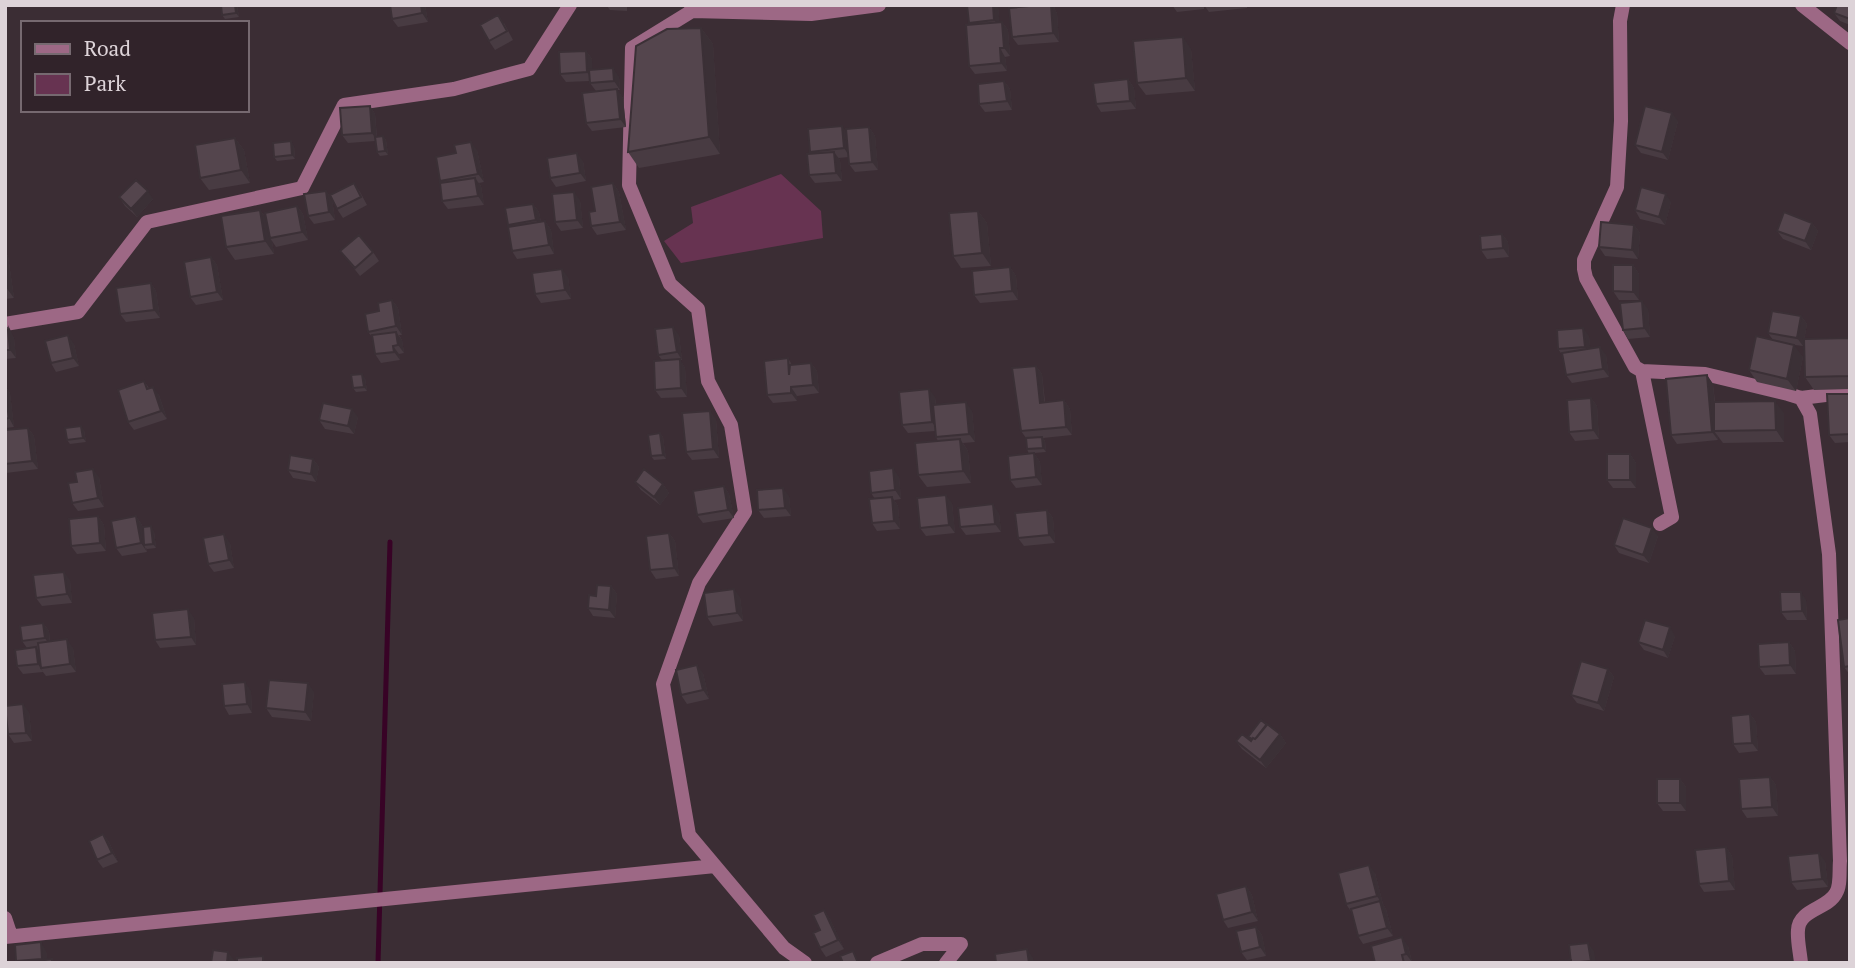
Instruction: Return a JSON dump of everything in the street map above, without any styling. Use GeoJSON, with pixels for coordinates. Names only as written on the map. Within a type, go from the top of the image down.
{"type":"FeatureCollection","features":[{"type":"Feature","properties":{"kind":"street"},"geometry":{"type":"LineString","coordinates":[[5,324],[78,312],[147,222],[302,188],[344,105],[454,89],[529,69],[570,5]]}},
{"type":"Feature","properties":{"kind":"street"},"geometry":{"type":"LineString","coordinates":[[805,963],[784,948],[689,835],[663,684],[699,583],[745,512],[731,425],[708,381],[698,309],[670,284],[629,185],[632,48],[691,8],[811,14],[879,5]]}},
{"type":"Feature","properties":{"kind":"street"},"geometry":{"type":"LineString","coordinates":[[1623,5],[1620,21],[1621,121],[1617,187],[1584,260],[1584,269],[1586,278],[1630,360],[1635,368],[1642,371],[1705,374],[1801,398],[1850,392]]}},
{"type":"Feature","properties":{"kind":"street"},"geometry":{"type":"LineString","coordinates":[[1802,5],[1850,43]]}},
{"type":"Feature","properties":{"kind":"street"},"geometry":{"type":"LineString","coordinates":[[1642,371],[1672,517],[1660,524]]}},
{"type":"Feature","properties":{"kind":"street"},"geometry":{"type":"LineString","coordinates":[[1801,398],[1810,414],[1829,554],[1840,861],[1838,890],[1834,898],[1800,921],[1798,929],[1801,963]]}},
{"type":"Feature","properties":{"kind":"street"},"geometry":{"type":"LineString","coordinates":[[5,918],[8,937],[715,866]]}},
{"type":"Feature","properties":{"kind":"street"},"geometry":{"type":"LineString","coordinates":[[877,963],[922,944],[961,944],[947,963]]}},
{"type":"Feature","properties":{"kind":"green space"},"geometry":{"type":"Polygon","coordinates":[[[781,174],[821,211],[823,238],[681,263],[664,241],[693,223],[691,207],[781,174]]]}},
{"type":"Feature","properties":{"kind":"building"},"geometry":{"type":"Polygon","coordinates":[[[221,5],[235,5],[236,13],[222,15],[221,5]]]}},
{"type":"Feature","properties":{"kind":"building"},"geometry":{"type":"Polygon","coordinates":[[[390,5],[421,5],[422,13],[392,19],[390,5]]]}},
{"type":"Feature","properties":{"kind":"building"},"geometry":{"type":"Polygon","coordinates":[[[967,5],[993,5],[994,20],[969,23],[967,5]]]}},
{"type":"Feature","properties":{"kind":"building"},"geometry":{"type":"Polygon","coordinates":[[[1051,5],[1053,33],[1012,37],[1009,8],[1051,5]]]}},
{"type":"Feature","properties":{"kind":"building"},"geometry":{"type":"Polygon","coordinates":[[[1837,5],[1850,5],[1850,19],[1834,13],[1837,5]]]}},
{"type":"Feature","properties":{"kind":"building"},"geometry":{"type":"Polygon","coordinates":[[[498,15],[507,31],[489,41],[480,25],[498,15]]]}},
{"type":"Feature","properties":{"kind":"building"},"geometry":{"type":"Polygon","coordinates":[[[1002,22],[1004,48],[1000,48],[1001,63],[969,66],[966,25],[1002,22]]]}},
{"type":"Feature","properties":{"kind":"building"},"geometry":{"type":"Polygon","coordinates":[[[701,28],[709,137],[628,152],[636,46],[667,29],[701,28]]]}},
{"type":"Feature","properties":{"kind":"building"},"geometry":{"type":"Polygon","coordinates":[[[1183,37],[1186,78],[1137,83],[1133,41],[1183,37]]]}},
{"type":"Feature","properties":{"kind":"building"},"geometry":{"type":"Polygon","coordinates":[[[586,51],[587,72],[560,74],[559,52],[586,51]]]}},
{"type":"Feature","properties":{"kind":"building"},"geometry":{"type":"Polygon","coordinates":[[[613,68],[614,81],[590,83],[589,70],[613,68]]]}},
{"type":"Feature","properties":{"kind":"building"},"geometry":{"type":"Polygon","coordinates":[[[1128,79],[1130,101],[1096,104],[1093,83],[1128,79]]]}},
{"type":"Feature","properties":{"kind":"building"},"geometry":{"type":"Polygon","coordinates":[[[1004,81],[1007,101],[979,104],[978,84],[1004,81]]]}},
{"type":"Feature","properties":{"kind":"building"},"geometry":{"type":"Polygon","coordinates":[[[617,89],[620,119],[586,123],[582,93],[617,89]]]}},
{"type":"Feature","properties":{"kind":"building"},"geometry":{"type":"Polygon","coordinates":[[[370,106],[372,133],[342,135],[340,108],[370,106]]]}},
{"type":"Feature","properties":{"kind":"building"},"geometry":{"type":"Polygon","coordinates":[[[1645,106],[1672,113],[1662,152],[1635,145],[1645,106]]]}},
{"type":"Feature","properties":{"kind":"building"},"geometry":{"type":"Polygon","coordinates":[[[842,126],[844,148],[810,152],[808,129],[842,126]]]}},
{"type":"Feature","properties":{"kind":"building"},"geometry":{"type":"Polygon","coordinates":[[[869,127],[872,162],[849,164],[846,129],[869,127]]]}},
{"type":"Feature","properties":{"kind":"building"},"geometry":{"type":"Polygon","coordinates":[[[383,136],[385,151],[377,152],[375,137],[383,136]]]}},
{"type":"Feature","properties":{"kind":"building"},"geometry":{"type":"Polygon","coordinates":[[[235,138],[241,170],[200,178],[195,145],[235,138]]]}},
{"type":"Feature","properties":{"kind":"building"},"geometry":{"type":"Polygon","coordinates":[[[291,141],[292,155],[274,157],[273,143],[291,141]]]}},
{"type":"Feature","properties":{"kind":"building"},"geometry":{"type":"Polygon","coordinates":[[[471,142],[478,174],[440,181],[436,157],[456,153],[454,145],[471,142]]]}},
{"type":"Feature","properties":{"kind":"building"},"geometry":{"type":"Polygon","coordinates":[[[834,152],[836,173],[809,175],[807,154],[834,152]]]}},
{"type":"Feature","properties":{"kind":"building"},"geometry":{"type":"Polygon","coordinates":[[[577,153],[580,173],[550,178],[547,158],[577,153]]]}},
{"type":"Feature","properties":{"kind":"building"},"geometry":{"type":"Polygon","coordinates":[[[475,178],[478,196],[442,201],[440,183],[475,178]]]}},
{"type":"Feature","properties":{"kind":"building"},"geometry":{"type":"Polygon","coordinates":[[[136,180],[148,191],[131,209],[119,197],[136,180]]]}},
{"type":"Feature","properties":{"kind":"building"},"geometry":{"type":"Polygon","coordinates":[[[354,183],[361,197],[337,209],[330,195],[354,183]]]}},
{"type":"Feature","properties":{"kind":"building"},"geometry":{"type":"Polygon","coordinates":[[[613,183],[620,222],[591,226],[589,212],[595,211],[591,187],[613,183]]]}},
{"type":"Feature","properties":{"kind":"building"},"geometry":{"type":"Polygon","coordinates":[[[1641,187],[1666,194],[1659,217],[1635,210],[1641,187]]]}},
{"type":"Feature","properties":{"kind":"building"},"geometry":{"type":"Polygon","coordinates":[[[326,191],[329,212],[308,216],[304,194],[326,191]]]}},
{"type":"Feature","properties":{"kind":"building"},"geometry":{"type":"Polygon","coordinates":[[[574,192],[577,220],[555,222],[552,194],[574,192]]]}},
{"type":"Feature","properties":{"kind":"building"},"geometry":{"type":"Polygon","coordinates":[[[533,204],[536,220],[508,225],[505,208],[533,204]]]}},
{"type":"Feature","properties":{"kind":"building"},"geometry":{"type":"Polygon","coordinates":[[[297,206],[302,232],[270,238],[265,213],[297,206]]]}},
{"type":"Feature","properties":{"kind":"building"},"geometry":{"type":"Polygon","coordinates":[[[260,210],[265,241],[226,247],[221,216],[260,210]]]}},
{"type":"Feature","properties":{"kind":"building"},"geometry":{"type":"Polygon","coordinates":[[[978,211],[982,253],[953,256],[949,213],[978,211]]]}},
{"type":"Feature","properties":{"kind":"building"},"geometry":{"type":"Polygon","coordinates":[[[1784,212],[1812,223],[1805,241],[1777,231],[1784,212]]]}},
{"type":"Feature","properties":{"kind":"building"},"geometry":{"type":"Polygon","coordinates":[[[545,221],[549,245],[512,251],[508,227],[545,221]]]}},
{"type":"Feature","properties":{"kind":"building"},"geometry":{"type":"Polygon","coordinates":[[[1601,222],[1634,225],[1632,250],[1599,247],[1601,222]]]}},
{"type":"Feature","properties":{"kind":"building"},"geometry":{"type":"Polygon","coordinates":[[[1502,234],[1503,248],[1481,250],[1480,236],[1502,234]]]}},
{"type":"Feature","properties":{"kind":"building"},"geometry":{"type":"Polygon","coordinates":[[[359,235],[373,252],[355,268],[340,251],[359,235]]]}},
{"type":"Feature","properties":{"kind":"building"},"geometry":{"type":"Polygon","coordinates":[[[211,257],[217,292],[190,297],[184,262],[211,257]]]}},
{"type":"Feature","properties":{"kind":"building"},"geometry":{"type":"Polygon","coordinates":[[[1613,265],[1633,265],[1633,292],[1613,291],[1613,265]]]}},
{"type":"Feature","properties":{"kind":"building"},"geometry":{"type":"Polygon","coordinates":[[[1010,267],[1012,291],[974,295],[972,271],[1010,267]]]}},
{"type":"Feature","properties":{"kind":"building"},"geometry":{"type":"Polygon","coordinates":[[[562,269],[565,290],[535,294],[532,273],[562,269]]]}},
{"type":"Feature","properties":{"kind":"building"},"geometry":{"type":"Polygon","coordinates":[[[151,283],[154,310],[120,314],[116,288],[151,283]]]}},
{"type":"Feature","properties":{"kind":"building"},"geometry":{"type":"Polygon","coordinates":[[[392,300],[396,326],[368,332],[365,314],[379,311],[378,303],[392,300]]]}},
{"type":"Feature","properties":{"kind":"building"},"geometry":{"type":"Polygon","coordinates":[[[1642,301],[1644,328],[1623,330],[1620,303],[1642,301]]]}},
{"type":"Feature","properties":{"kind":"building"},"geometry":{"type":"Polygon","coordinates":[[[1772,311],[1801,316],[1797,338],[1768,333],[1772,311]]]}},
{"type":"Feature","properties":{"kind":"building"},"geometry":{"type":"Polygon","coordinates":[[[673,327],[677,352],[658,355],[655,329],[673,327]]]}},
{"type":"Feature","properties":{"kind":"building"},"geometry":{"type":"Polygon","coordinates":[[[1583,328],[1585,347],[1558,349],[1557,330],[1583,328]]]}},
{"type":"Feature","properties":{"kind":"building"},"geometry":{"type":"Polygon","coordinates":[[[5,330],[8,330],[10,350],[5,350],[5,330]]]}},
{"type":"Feature","properties":{"kind":"building"},"geometry":{"type":"Polygon","coordinates":[[[396,332],[398,345],[393,346],[394,352],[375,354],[372,335],[396,332]]]}},
{"type":"Feature","properties":{"kind":"building"},"geometry":{"type":"Polygon","coordinates":[[[68,335],[73,358],[51,363],[45,341],[68,335]]]}},
{"type":"Feature","properties":{"kind":"building"},"geometry":{"type":"Polygon","coordinates":[[[1756,336],[1794,345],[1787,379],[1749,370],[1756,336]]]}},
{"type":"Feature","properties":{"kind":"building"},"geometry":{"type":"Polygon","coordinates":[[[1850,338],[1850,376],[1805,377],[1804,339],[1850,338]]]}},
{"type":"Feature","properties":{"kind":"building"},"geometry":{"type":"Polygon","coordinates":[[[1600,347],[1603,369],[1566,375],[1562,353],[1600,347]]]}},
{"type":"Feature","properties":{"kind":"building"},"geometry":{"type":"Polygon","coordinates":[[[788,358],[789,375],[790,365],[811,363],[813,385],[791,387],[791,393],[767,395],[764,361],[788,358]]]}},
{"type":"Feature","properties":{"kind":"building"},"geometry":{"type":"Polygon","coordinates":[[[680,359],[681,388],[655,390],[654,361],[680,359]]]}},
{"type":"Feature","properties":{"kind":"building"},"geometry":{"type":"Polygon","coordinates":[[[1036,366],[1040,403],[1064,400],[1066,427],[1021,431],[1012,368],[1036,366]]]}},
{"type":"Feature","properties":{"kind":"building"},"geometry":{"type":"Polygon","coordinates":[[[362,374],[364,387],[353,388],[351,375],[362,374]]]}},
{"type":"Feature","properties":{"kind":"building"},"geometry":{"type":"Polygon","coordinates":[[[1707,375],[1712,432],[1671,435],[1666,379],[1707,375]]]}},
{"type":"Feature","properties":{"kind":"building"},"geometry":{"type":"Polygon","coordinates":[[[144,381],[147,389],[153,387],[161,411],[128,422],[118,390],[144,381]]]}},
{"type":"Feature","properties":{"kind":"building"},"geometry":{"type":"Polygon","coordinates":[[[929,389],[932,422],[902,425],[899,392],[929,389]]]}},
{"type":"Feature","properties":{"kind":"building"},"geometry":{"type":"Polygon","coordinates":[[[5,391],[9,418],[5,419],[5,391]]]}},
{"type":"Feature","properties":{"kind":"building"},"geometry":{"type":"Polygon","coordinates":[[[1827,394],[1850,394],[1850,434],[1829,435],[1827,394]]]}},
{"type":"Feature","properties":{"kind":"building"},"geometry":{"type":"Polygon","coordinates":[[[1591,398],[1593,430],[1569,432],[1567,400],[1591,398]]]}},
{"type":"Feature","properties":{"kind":"building"},"geometry":{"type":"Polygon","coordinates":[[[1775,401],[1776,430],[1714,431],[1714,402],[1775,401]]]}},
{"type":"Feature","properties":{"kind":"building"},"geometry":{"type":"Polygon","coordinates":[[[966,402],[969,434],[936,437],[933,405],[966,402]]]}},
{"type":"Feature","properties":{"kind":"building"},"geometry":{"type":"Polygon","coordinates":[[[323,403],[352,409],[348,426],[319,420],[323,403]]]}},
{"type":"Feature","properties":{"kind":"building"},"geometry":{"type":"Polygon","coordinates":[[[710,411],[713,449],[686,452],[682,413],[710,411]]]}},
{"type":"Feature","properties":{"kind":"building"},"geometry":{"type":"Polygon","coordinates":[[[81,426],[83,438],[67,440],[65,428],[81,426]]]}},
{"type":"Feature","properties":{"kind":"building"},"geometry":{"type":"Polygon","coordinates":[[[28,428],[32,461],[5,464],[5,430],[28,428]]]}},
{"type":"Feature","properties":{"kind":"building"},"geometry":{"type":"Polygon","coordinates":[[[660,433],[663,455],[651,456],[648,435],[660,433]]]}},
{"type":"Feature","properties":{"kind":"building"},"geometry":{"type":"Polygon","coordinates":[[[1042,437],[1043,448],[1027,449],[1026,438],[1042,437]]]}},
{"type":"Feature","properties":{"kind":"building"},"geometry":{"type":"Polygon","coordinates":[[[960,439],[963,471],[918,475],[915,443],[960,439]]]}},
{"type":"Feature","properties":{"kind":"building"},"geometry":{"type":"Polygon","coordinates":[[[1034,453],[1036,477],[1010,480],[1008,456],[1034,453]]]}},
{"type":"Feature","properties":{"kind":"building"},"geometry":{"type":"Polygon","coordinates":[[[1607,454],[1630,454],[1630,480],[1607,480],[1607,454]]]}},
{"type":"Feature","properties":{"kind":"building"},"geometry":{"type":"Polygon","coordinates":[[[290,455],[313,459],[311,474],[288,470],[290,455]]]}},
{"type":"Feature","properties":{"kind":"building"},"geometry":{"type":"Polygon","coordinates":[[[893,468],[895,490],[871,493],[869,471],[893,468]]]}},
{"type":"Feature","properties":{"kind":"building"},"geometry":{"type":"Polygon","coordinates":[[[93,469],[98,498],[72,503],[68,483],[77,482],[75,472],[93,469]]]}},
{"type":"Feature","properties":{"kind":"building"},"geometry":{"type":"Polygon","coordinates":[[[644,469],[663,484],[654,497],[635,482],[644,469]]]}},
{"type":"Feature","properties":{"kind":"building"},"geometry":{"type":"Polygon","coordinates":[[[724,486],[728,510],[697,515],[693,491],[724,486]]]}},
{"type":"Feature","properties":{"kind":"building"},"geometry":{"type":"Polygon","coordinates":[[[783,488],[785,508],[758,510],[757,490],[783,488]]]}},
{"type":"Feature","properties":{"kind":"building"},"geometry":{"type":"Polygon","coordinates":[[[946,495],[949,525],[920,528],[917,498],[946,495]]]}},
{"type":"Feature","properties":{"kind":"building"},"geometry":{"type":"Polygon","coordinates":[[[892,497],[894,521],[872,523],[869,499],[892,497]]]}},
{"type":"Feature","properties":{"kind":"building"},"geometry":{"type":"Polygon","coordinates":[[[993,504],[995,524],[960,527],[958,508],[993,504]]]}},
{"type":"Feature","properties":{"kind":"building"},"geometry":{"type":"Polygon","coordinates":[[[1047,510],[1049,535],[1018,538],[1015,513],[1047,510]]]}},
{"type":"Feature","properties":{"kind":"building"},"geometry":{"type":"Polygon","coordinates":[[[98,516],[100,543],[71,546],[69,519],[98,516]]]}},
{"type":"Feature","properties":{"kind":"building"},"geometry":{"type":"Polygon","coordinates":[[[136,516],[141,543],[116,548],[111,521],[136,516]]]}},
{"type":"Feature","properties":{"kind":"building"},"geometry":{"type":"Polygon","coordinates":[[[1623,518],[1652,528],[1643,555],[1614,545],[1623,518]]]}},
{"type":"Feature","properties":{"kind":"building"},"geometry":{"type":"Polygon","coordinates":[[[151,526],[153,544],[144,545],[143,527],[151,526]]]}},
{"type":"Feature","properties":{"kind":"building"},"geometry":{"type":"Polygon","coordinates":[[[669,533],[674,568],[650,570],[646,536],[669,533]]]}},
{"type":"Feature","properties":{"kind":"building"},"geometry":{"type":"Polygon","coordinates":[[[224,534],[229,560],[208,564],[203,538],[224,534]]]}},
{"type":"Feature","properties":{"kind":"building"},"geometry":{"type":"Polygon","coordinates":[[[64,572],[67,594],[36,598],[33,575],[64,572]]]}},
{"type":"Feature","properties":{"kind":"building"},"geometry":{"type":"Polygon","coordinates":[[[597,585],[611,586],[609,610],[588,608],[589,595],[596,596],[597,585]]]}},
{"type":"Feature","properties":{"kind":"building"},"geometry":{"type":"Polygon","coordinates":[[[734,589],[737,613],[707,617],[704,593],[734,589]]]}},
{"type":"Feature","properties":{"kind":"building"},"geometry":{"type":"Polygon","coordinates":[[[1780,592],[1801,592],[1802,611],[1781,612],[1780,592]]]}},
{"type":"Feature","properties":{"kind":"building"},"geometry":{"type":"Polygon","coordinates":[[[188,609],[191,637],[155,640],[152,613],[188,609]]]}},
{"type":"Feature","properties":{"kind":"building"},"geometry":{"type":"Polygon","coordinates":[[[1850,618],[1850,666],[1844,667],[1838,620],[1850,618]]]}},
{"type":"Feature","properties":{"kind":"building"},"geometry":{"type":"Polygon","coordinates":[[[1645,620],[1670,627],[1663,650],[1638,642],[1645,620]]]}},
{"type":"Feature","properties":{"kind":"building"},"geometry":{"type":"Polygon","coordinates":[[[43,623],[45,638],[22,641],[20,626],[43,623]]]}},
{"type":"Feature","properties":{"kind":"building"},"geometry":{"type":"Polygon","coordinates":[[[67,639],[70,664],[41,668],[38,643],[67,639]]]}},
{"type":"Feature","properties":{"kind":"building"},"geometry":{"type":"Polygon","coordinates":[[[1789,642],[1790,665],[1759,667],[1758,644],[1789,642]]]}},
{"type":"Feature","properties":{"kind":"building"},"geometry":{"type":"Polygon","coordinates":[[[36,647],[38,664],[17,666],[15,650],[36,647]]]}},
{"type":"Feature","properties":{"kind":"building"},"geometry":{"type":"Polygon","coordinates":[[[1581,661],[1608,669],[1598,703],[1571,695],[1581,661]]]}},
{"type":"Feature","properties":{"kind":"building"},"geometry":{"type":"Polygon","coordinates":[[[697,665],[703,690],[681,695],[676,670],[697,665]]]}},
{"type":"Feature","properties":{"kind":"building"},"geometry":{"type":"Polygon","coordinates":[[[269,680],[308,683],[305,712],[266,708],[269,680]]]}},
{"type":"Feature","properties":{"kind":"building"},"geometry":{"type":"Polygon","coordinates":[[[245,682],[247,704],[224,706],[222,684],[245,682]]]}},
{"type":"Feature","properties":{"kind":"building"},"geometry":{"type":"Polygon","coordinates":[[[23,704],[26,733],[8,734],[5,706],[23,704]]]}},
{"type":"Feature","properties":{"kind":"building"},"geometry":{"type":"Polygon","coordinates":[[[1750,714],[1752,743],[1733,744],[1731,716],[1750,714]]]}},
{"type":"Feature","properties":{"kind":"building"},"geometry":{"type":"Polygon","coordinates":[[[1261,720],[1267,725],[1255,739],[1248,737],[1261,720]]]}},
{"type":"Feature","properties":{"kind":"building"},"geometry":{"type":"Polygon","coordinates":[[[1267,724],[1280,734],[1260,760],[1236,741],[1242,734],[1251,741],[1255,739],[1267,724]]]}},
{"type":"Feature","properties":{"kind":"building"},"geometry":{"type":"Polygon","coordinates":[[[1770,777],[1772,807],[1741,809],[1739,779],[1770,777]]]}},
{"type":"Feature","properties":{"kind":"building"},"geometry":{"type":"Polygon","coordinates":[[[1657,779],[1680,779],[1680,803],[1657,803],[1657,779]]]}},
{"type":"Feature","properties":{"kind":"building"},"geometry":{"type":"Polygon","coordinates":[[[103,834],[112,853],[97,860],[89,841],[103,834]]]}},
{"type":"Feature","properties":{"kind":"building"},"geometry":{"type":"Polygon","coordinates":[[[1726,847],[1729,881],[1699,884],[1695,850],[1726,847]]]}},
{"type":"Feature","properties":{"kind":"building"},"geometry":{"type":"Polygon","coordinates":[[[1819,853],[1822,879],[1791,882],[1788,856],[1819,853]]]}},
{"type":"Feature","properties":{"kind":"building"},"geometry":{"type":"Polygon","coordinates":[[[1369,865],[1377,896],[1346,904],[1338,873],[1369,865]]]}},
{"type":"Feature","properties":{"kind":"building"},"geometry":{"type":"Polygon","coordinates":[[[1246,886],[1252,912],[1223,920],[1216,894],[1246,886]]]}},
{"type":"Feature","properties":{"kind":"building"},"geometry":{"type":"Polygon","coordinates":[[[1380,901],[1387,928],[1358,936],[1351,909],[1380,901]]]}},
{"type":"Feature","properties":{"kind":"building"},"geometry":{"type":"Polygon","coordinates":[[[824,910],[838,940],[820,948],[813,933],[820,930],[813,915],[824,910]]]}},
{"type":"Feature","properties":{"kind":"building"},"geometry":{"type":"Polygon","coordinates":[[[1256,927],[1260,947],[1241,952],[1236,931],[1256,927]]]}},
{"type":"Feature","properties":{"kind":"building"},"geometry":{"type":"Polygon","coordinates":[[[1402,937],[1406,954],[1402,955],[1404,963],[1375,963],[1371,946],[1402,937]]]}},
{"type":"Feature","properties":{"kind":"building"},"geometry":{"type":"Polygon","coordinates":[[[41,942],[42,959],[16,961],[15,945],[41,942]]]}},
{"type":"Feature","properties":{"kind":"building"},"geometry":{"type":"Polygon","coordinates":[[[1588,943],[1591,961],[1571,963],[1569,945],[1588,943]]]}},
{"type":"Feature","properties":{"kind":"building"},"geometry":{"type":"Polygon","coordinates":[[[1027,949],[1029,963],[996,963],[995,954],[1027,949]]]}},
{"type":"Feature","properties":{"kind":"building"},"geometry":{"type":"Polygon","coordinates":[[[213,950],[228,952],[227,963],[211,963],[213,950]]]}},
{"type":"Feature","properties":{"kind":"building"},"geometry":{"type":"Polygon","coordinates":[[[853,951],[858,963],[843,963],[840,956],[853,951]]]}},
{"type":"Feature","properties":{"kind":"building"},"geometry":{"type":"Polygon","coordinates":[[[263,956],[263,963],[237,963],[237,958],[263,956]]]}},
{"type":"Feature","properties":{"kind":"building"},"geometry":{"type":"Polygon","coordinates":[[[52,959],[52,963],[22,963],[52,959]]]}},
{"type":"Feature","properties":{"kind":"waterway"},"geometry":{"type":"LineString","coordinates":[[378,963],[390,542]]}}]}
